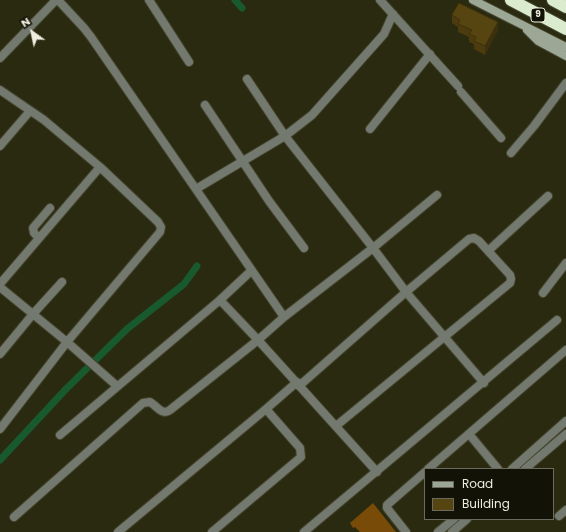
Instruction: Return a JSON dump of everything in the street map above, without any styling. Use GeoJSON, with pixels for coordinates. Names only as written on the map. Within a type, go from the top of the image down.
{"type":"FeatureCollection","features":[{"type":"Feature","properties":{"kind":"highway","name":"9"},"geometry":{"type":"LineString","coordinates":[[510,0],[566,29]]}},
{"type":"Feature","properties":{"kind":"highway","name":"9"},"geometry":{"type":"LineString","coordinates":[[553,0],[566,7]]}},
{"type":"Feature","properties":{"kind":"main road"},"geometry":{"type":"LineString","coordinates":[[473,0],[566,48]]}},
{"type":"Feature","properties":{"kind":"main road"},"geometry":{"type":"LineString","coordinates":[[522,25],[538,41],[566,56]]}},
{"type":"Feature","properties":{"kind":"street"},"geometry":{"type":"LineString","coordinates":[[0,58],[57,0],[84,28],[284,317]]}},
{"type":"Feature","properties":{"kind":"street"},"geometry":{"type":"LineString","coordinates":[[149,0],[189,62]]}},
{"type":"Feature","properties":{"kind":"street"},"geometry":{"type":"LineString","coordinates":[[380,0],[430,54],[501,138]]}},
{"type":"Feature","properties":{"kind":"street"},"geometry":{"type":"LineString","coordinates":[[196,189],[285,136],[312,115],[384,34],[393,14]]}},
{"type":"Feature","properties":{"kind":"street"},"geometry":{"type":"LineString","coordinates":[[370,129],[430,54]]}},
{"type":"Feature","properties":{"kind":"street"},"geometry":{"type":"LineString","coordinates":[[247,79],[285,136],[406,292],[445,335],[484,382]]}},
{"type":"Feature","properties":{"kind":"street"},"geometry":{"type":"LineString","coordinates":[[511,152],[535,125],[566,83]]}},
{"type":"Feature","properties":{"kind":"street"},"geometry":{"type":"LineString","coordinates":[[0,90],[44,120],[100,167],[158,222],[161,227],[160,232],[67,342],[0,429]]}},
{"type":"Feature","properties":{"kind":"street"},"geometry":{"type":"LineString","coordinates":[[205,105],[242,161],[304,248]]}},
{"type":"Feature","properties":{"kind":"street"},"geometry":{"type":"LineString","coordinates":[[0,146],[30,111]]}},
{"type":"Feature","properties":{"kind":"street"},"geometry":{"type":"LineString","coordinates":[[100,167],[0,285],[117,386]]}},
{"type":"Feature","properties":{"kind":"street"},"geometry":{"type":"LineString","coordinates":[[14,517],[143,403],[150,402],[163,413],[167,413],[437,195]]}},
{"type":"Feature","properties":{"kind":"street"},"geometry":{"type":"LineString","coordinates":[[488,251],[548,196]]}},
{"type":"Feature","properties":{"kind":"street"},"geometry":{"type":"LineString","coordinates":[[39,238],[34,233],[33,228],[50,208]]}},
{"type":"Feature","properties":{"kind":"street"},"geometry":{"type":"LineString","coordinates":[[118,532],[298,384],[469,239],[474,238],[479,240],[510,275],[512,279],[510,283],[336,426]]}},
{"type":"Feature","properties":{"kind":"street"},"geometry":{"type":"LineString","coordinates":[[543,293],[566,264]]}},
{"type":"Feature","properties":{"kind":"street"},"geometry":{"type":"LineString","coordinates":[[60,435],[220,300],[251,271]]}},
{"type":"Feature","properties":{"kind":"street"},"geometry":{"type":"LineString","coordinates":[[0,354],[62,282]]}},
{"type":"Feature","properties":{"kind":"street"},"geometry":{"type":"LineString","coordinates":[[220,300],[377,472]]}},
{"type":"Feature","properties":{"kind":"street"},"geometry":{"type":"LineString","coordinates":[[304,532],[558,320]]}},
{"type":"Feature","properties":{"kind":"street"},"geometry":{"type":"LineString","coordinates":[[429,468],[566,350]]}},
{"type":"Feature","properties":{"kind":"street"},"geometry":{"type":"LineString","coordinates":[[212,532],[301,457],[300,448],[266,409]]}},
{"type":"Feature","properties":{"kind":"street"},"geometry":{"type":"LineString","coordinates":[[513,468],[566,421]]}},
{"type":"Feature","properties":{"kind":"street"},"geometry":{"type":"LineString","coordinates":[[469,434],[497,468]]}},
{"type":"Feature","properties":{"kind":"street"},"geometry":{"type":"LineString","coordinates":[[526,468],[566,434]]}},
{"type":"Feature","properties":{"kind":"street"},"geometry":{"type":"LineString","coordinates":[[406,532],[387,508],[387,505],[424,473]]}},
{"type":"Feature","properties":{"kind":"street"},"geometry":{"type":"LineString","coordinates":[[559,516],[566,510]]}},
{"type":"Feature","properties":{"kind":"street"},"geometry":{"type":"LineString","coordinates":[[438,532],[453,520]]}},
{"type":"Feature","properties":{"kind":"street"},"geometry":{"type":"LineString","coordinates":[[452,532],[466,520]]}},
{"type":"Feature","properties":{"kind":"shaded area"},"geometry":{"type":"Polygon","coordinates":[[[373,503],[396,532],[360,532],[355,527],[353,528],[350,523],[373,503]]]}},
{"type":"Feature","properties":{"kind":"building"},"geometry":{"type":"Polygon","coordinates":[[[459,3],[498,22],[485,46],[474,41],[476,37],[469,34],[472,30],[458,24],[460,20],[452,15],[459,3]]]}},
{"type":"Feature","properties":{"kind":"waterway"},"geometry":{"type":"LineString","coordinates":[[235,0],[242,8]]}},
{"type":"Feature","properties":{"kind":"waterway"},"geometry":{"type":"LineString","coordinates":[[0,460],[66,389],[127,329],[184,284],[197,266]]}}]}
